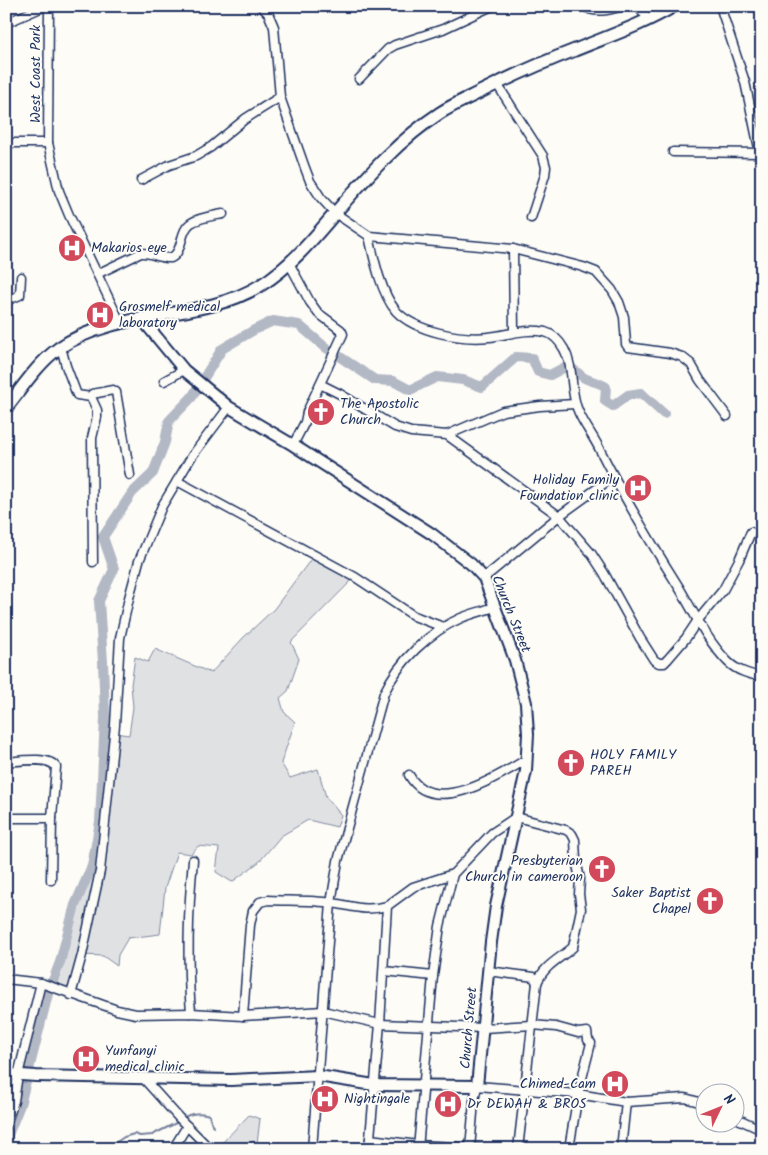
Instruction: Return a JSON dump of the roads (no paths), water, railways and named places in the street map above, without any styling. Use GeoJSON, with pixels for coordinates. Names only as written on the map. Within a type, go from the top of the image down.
{"type":"FeatureCollection","features":[{"type":"Feature","properties":{"kind":"highway"},"geometry":{"type":"LineString","coordinates":[[6,408],[39,367],[61,347],[94,331],[120,322],[194,310],[234,299],[262,285],[312,240],[378,166],[419,128],[442,112],[497,84],[572,51],[650,20],[674,6]]}},
{"type":"Feature","properties":{"kind":"main road","name":"Church Street"},"geometry":{"type":"LineString","coordinates":[[141,318],[184,370],[229,407],[293,444],[455,550],[484,578],[515,660],[526,703],[528,734],[527,759],[496,906],[477,1086]]}},
{"type":"Feature","properties":{"kind":"main road"},"geometry":{"type":"LineString","coordinates":[[6,1074],[232,1080],[318,1076],[374,1085],[477,1086]]}},
{"type":"Feature","properties":{"kind":"street"},"geometry":{"type":"LineString","coordinates":[[6,23],[45,6]]}},
{"type":"Feature","properties":{"kind":"street","name":"West Coast Park"},"geometry":{"type":"LineString","coordinates":[[50,6],[48,142],[59,191],[120,322]]}},
{"type":"Feature","properties":{"kind":"street"},"geometry":{"type":"LineString","coordinates":[[261,6],[268,13],[274,27],[280,97],[310,181],[335,214],[369,236],[513,249],[596,272],[612,290],[619,302],[624,317],[626,344],[628,347],[670,353],[682,357],[691,364],[727,416]]}},
{"type":"Feature","properties":{"kind":"street"},"geometry":{"type":"LineString","coordinates":[[359,79],[388,49],[395,45],[443,29],[492,6]]}},
{"type":"Feature","properties":{"kind":"street"},"geometry":{"type":"LineString","coordinates":[[583,6],[588,10],[604,11],[622,6]]}},
{"type":"Feature","properties":{"kind":"street"},"geometry":{"type":"LineString","coordinates":[[637,6],[650,20]]}},
{"type":"Feature","properties":{"kind":"street"},"geometry":{"type":"LineString","coordinates":[[673,152],[761,153],[745,82],[721,9],[722,6]]}},
{"type":"Feature","properties":{"kind":"street"},"geometry":{"type":"LineString","coordinates":[[497,84],[543,156],[546,167],[531,218]]}},
{"type":"Feature","properties":{"kind":"street"},"geometry":{"type":"LineString","coordinates":[[141,180],[169,165],[196,156],[211,147],[245,119],[280,97]]}},
{"type":"Feature","properties":{"kind":"street"},"geometry":{"type":"LineString","coordinates":[[6,143],[48,142]]}},
{"type":"Feature","properties":{"kind":"street"},"geometry":{"type":"LineString","coordinates":[[97,274],[141,253],[171,258],[178,253],[187,227],[191,223],[223,214]]}},
{"type":"Feature","properties":{"kind":"street"},"geometry":{"type":"LineString","coordinates":[[369,236],[378,272],[386,292],[396,311],[407,319],[425,328],[464,337],[488,337],[514,332],[537,331],[547,332],[556,339],[568,357],[576,404],[613,477],[698,620],[728,662],[740,671],[762,677]]}},
{"type":"Feature","properties":{"kind":"street"},"geometry":{"type":"LineString","coordinates":[[513,249],[514,332]]}},
{"type":"Feature","properties":{"kind":"street"},"geometry":{"type":"LineString","coordinates":[[289,262],[310,302],[318,313],[341,330],[343,334],[307,412],[305,422],[293,444]]}},
{"type":"Feature","properties":{"kind":"street"},"geometry":{"type":"LineString","coordinates":[[6,301],[20,295],[21,277]]}},
{"type":"Feature","properties":{"kind":"street"},"geometry":{"type":"LineString","coordinates":[[61,347],[77,394],[91,397]]}},
{"type":"Feature","properties":{"kind":"street"},"geometry":{"type":"LineString","coordinates":[[164,381],[184,370]]}},
{"type":"Feature","properties":{"kind":"street"},"geometry":{"type":"LineString","coordinates":[[320,384],[395,427],[411,432],[447,435],[503,411],[576,404]]}},
{"type":"Feature","properties":{"kind":"street"},"geometry":{"type":"LineString","coordinates":[[91,397],[92,394],[113,390],[116,392],[130,475]]}},
{"type":"Feature","properties":{"kind":"street"},"geometry":{"type":"LineString","coordinates":[[91,397],[97,410],[92,438],[93,562]]}},
{"type":"Feature","properties":{"kind":"street"},"geometry":{"type":"LineString","coordinates":[[71,995],[82,955],[100,871],[115,725],[122,624],[140,561],[152,528],[192,456],[229,407]]}},
{"type":"Feature","properties":{"kind":"street"},"geometry":{"type":"LineString","coordinates":[[447,435],[559,516],[591,553],[640,638],[654,660],[659,663],[664,663],[668,660],[698,620],[724,590],[740,560],[751,532]]}},
{"type":"Feature","properties":{"kind":"street"},"geometry":{"type":"LineString","coordinates":[[484,578],[559,516],[613,477]]}},
{"type":"Feature","properties":{"kind":"street"},"geometry":{"type":"LineString","coordinates":[[177,481],[355,577],[414,616],[443,627]]}},
{"type":"Feature","properties":{"kind":"street"},"geometry":{"type":"LineString","coordinates":[[312,1149],[331,903],[338,861],[384,693],[391,678],[406,661],[443,627],[494,607]]}},
{"type":"Feature","properties":{"kind":"street"},"geometry":{"type":"LineString","coordinates":[[409,775],[420,789],[439,794],[491,781],[527,759]]}},
{"type":"Feature","properties":{"kind":"street"},"geometry":{"type":"LineString","coordinates":[[6,762],[49,761],[56,767],[50,880]]}},
{"type":"Feature","properties":{"kind":"street"},"geometry":{"type":"LineString","coordinates":[[243,1016],[252,911],[260,902],[268,900],[331,903],[361,910],[387,906],[413,888],[453,874],[492,833],[516,817],[566,830],[572,834],[575,840],[576,860],[580,879],[581,909],[573,947],[545,969],[537,983],[518,1149]]}},
{"type":"Feature","properties":{"kind":"street"},"geometry":{"type":"LineString","coordinates":[[6,818],[52,818]]}},
{"type":"Feature","properties":{"kind":"street"},"geometry":{"type":"LineString","coordinates":[[191,1013],[188,973],[189,905],[193,860]]}},
{"type":"Feature","properties":{"kind":"street"},"geometry":{"type":"LineString","coordinates":[[418,1147],[433,976],[440,926],[453,874]]}},
{"type":"Feature","properties":{"kind":"street"},"geometry":{"type":"LineString","coordinates":[[369,1149],[384,971],[387,906]]}},
{"type":"Feature","properties":{"kind":"street"},"geometry":{"type":"LineString","coordinates":[[384,971],[433,976]]}},
{"type":"Feature","properties":{"kind":"street"},"geometry":{"type":"LineString","coordinates":[[488,971],[534,978],[537,983]]}},
{"type":"Feature","properties":{"kind":"street"},"geometry":{"type":"LineString","coordinates":[[6,979],[43,984],[117,1010],[136,1014],[191,1013],[243,1016],[322,1011],[380,1024],[484,1028],[532,1025],[556,1027],[578,1033],[586,1032],[591,1043],[578,1094],[569,1149]]}},
{"type":"Feature","properties":{"kind":"street"},"geometry":{"type":"LineString","coordinates":[[6,1125],[14,1101],[43,984]]}},
{"type":"Feature","properties":{"kind":"street"},"geometry":{"type":"LineString","coordinates":[[144,1079],[210,1149]]}},
{"type":"Feature","properties":{"kind":"street"},"geometry":{"type":"LineString","coordinates":[[470,1148],[477,1086],[578,1094],[626,1102],[685,1098],[696,1101]]}},
{"type":"Feature","properties":{"kind":"street"},"geometry":{"type":"LineString","coordinates":[[620,1149],[626,1102]]}},
{"type":"Feature","properties":{"kind":"street"},"geometry":{"type":"LineString","coordinates":[[173,1149],[183,1122]]}},
{"type":"Feature","properties":{"kind":"street"},"geometry":{"type":"LineString","coordinates":[[746,1123],[762,1130]]}},
{"type":"Feature","properties":{"kind":"street"},"geometry":{"type":"LineString","coordinates":[[370,1139],[418,1147],[491,1149]]}},
{"type":"Feature","properties":{"kind":"waterway"},"geometry":{"type":"LineString","coordinates":[[6,1140],[20,1105],[48,994],[60,962],[75,905],[92,866],[100,822],[105,717],[99,601],[114,569],[103,537],[132,493],[153,473],[165,442],[169,421],[192,397],[222,349],[273,321],[299,325],[325,347],[375,380],[393,381],[410,390],[437,377],[463,380],[482,387],[516,357],[532,358],[538,372],[550,375],[567,366],[586,379],[603,385],[606,387],[605,401],[613,406],[628,395],[641,393],[664,414]]}},
{"type":"Feature","properties":{"kind":"waterway"},"geometry":{"type":"LineString","coordinates":[[183,1118],[192,1114],[206,1114],[209,1115],[213,1127]]}},
{"type":"Feature","properties":{"kind":"waterway"},"geometry":{"type":"LineString","coordinates":[[106,1149],[124,1137],[134,1134],[140,1136],[152,1135],[180,1121]]}},
{"type":"Feature","properties":{"kind":"waterway"},"geometry":{"type":"LineString","coordinates":[[713,1149],[718,1140]]}},
{"type":"Feature","properties":{"kind":"place","name":"Makarios eye"},"geometry":{"type":"Point","coordinates":[72,248]}},
{"type":"Feature","properties":{"kind":"place","name":"Grosmelf medical laboratory"},"geometry":{"type":"Point","coordinates":[100,315]}},
{"type":"Feature","properties":{"kind":"place","name":"The Apostolic Church"},"geometry":{"type":"Point","coordinates":[321,412]}},
{"type":"Feature","properties":{"kind":"place","name":"Holiday Family Foundation clinic"},"geometry":{"type":"Point","coordinates":[638,488]}},
{"type":"Feature","properties":{"kind":"place","name":"HOLY FAMILY PAREH"},"geometry":{"type":"Point","coordinates":[571,763]}},
{"type":"Feature","properties":{"kind":"place","name":"Presbyterian Church in cameroon"},"geometry":{"type":"Point","coordinates":[602,869]}},
{"type":"Feature","properties":{"kind":"place","name":"Saker Baptist Chapel"},"geometry":{"type":"Point","coordinates":[710,901]}},
{"type":"Feature","properties":{"kind":"place","name":"Yunfanyi medical clinic"},"geometry":{"type":"Point","coordinates":[86,1059]}},
{"type":"Feature","properties":{"kind":"place","name":"Chimed-Cam"},"geometry":{"type":"Point","coordinates":[615,1084]}},
{"type":"Feature","properties":{"kind":"place","name":"Nightingale"},"geometry":{"type":"Point","coordinates":[325,1099]}},
{"type":"Feature","properties":{"kind":"place","name":"Dr DEWAH & BROS"},"geometry":{"type":"Point","coordinates":[448,1104]}}]}
